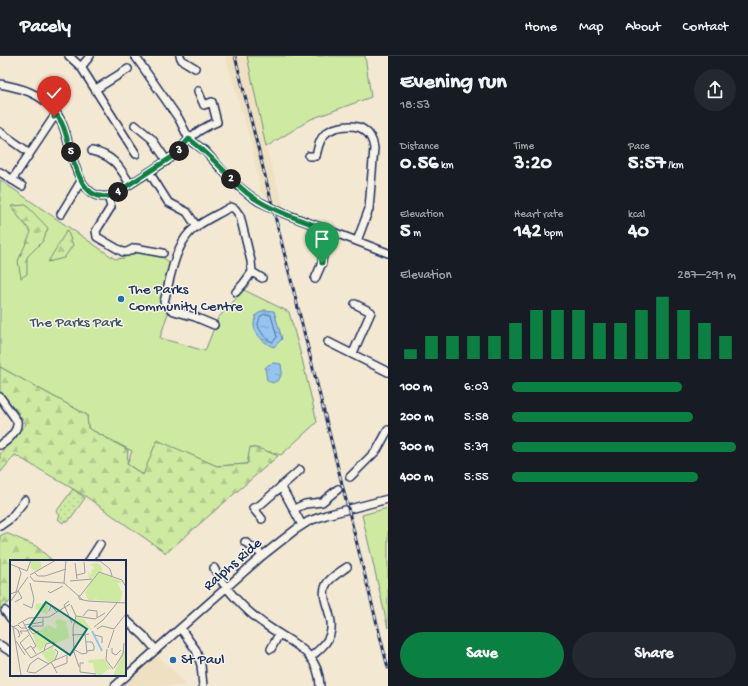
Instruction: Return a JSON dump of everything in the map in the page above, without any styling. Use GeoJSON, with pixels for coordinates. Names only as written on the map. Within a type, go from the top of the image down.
{"type":"FeatureCollection","features":[{"type":"Feature","properties":{"kind":"street"},"geometry":{"type":"LineString","coordinates":[[69,56],[81,67],[136,154]]}},
{"type":"Feature","properties":{"kind":"street"},"geometry":{"type":"LineString","coordinates":[[81,67],[90,56]]}},
{"type":"Feature","properties":{"kind":"street"},"geometry":{"type":"LineString","coordinates":[[135,56],[179,119],[189,139],[205,151],[232,180],[258,201],[293,217],[388,253]]}},
{"type":"Feature","properties":{"kind":"street"},"geometry":{"type":"LineString","coordinates":[[180,56],[182,60],[195,68]]}},
{"type":"Feature","properties":{"kind":"street"},"geometry":{"type":"LineString","coordinates":[[96,89],[128,69]]}},
{"type":"Feature","properties":{"kind":"street"},"geometry":{"type":"LineString","coordinates":[[0,84],[21,88],[38,96],[53,109],[64,127],[75,166],[81,181],[92,192],[101,196],[108,196],[167,161],[178,152],[189,139],[207,126],[217,122],[212,102],[204,105],[198,91]]}},
{"type":"Feature","properties":{"kind":"street"},"geometry":{"type":"LineString","coordinates":[[12,180],[54,117],[57,115]]}},
{"type":"Feature","properties":{"kind":"street"},"geometry":{"type":"LineString","coordinates":[[4,125],[0,132],[30,153]]}},
{"type":"Feature","properties":{"kind":"street"},"geometry":{"type":"LineString","coordinates":[[135,125],[152,139],[167,161]]}},
{"type":"Feature","properties":{"kind":"street"},"geometry":{"type":"LineString","coordinates":[[309,156],[316,156],[318,142],[326,132],[338,127],[354,127],[363,129],[373,141],[374,148],[368,209],[357,240]]}},
{"type":"Feature","properties":{"kind":"street"},"geometry":{"type":"LineString","coordinates":[[92,151],[101,153],[113,160],[130,184]]}},
{"type":"Feature","properties":{"kind":"street"},"geometry":{"type":"LineString","coordinates":[[0,172],[22,186]]}},
{"type":"Feature","properties":{"kind":"street"},"geometry":{"type":"LineString","coordinates":[[149,172],[168,202],[187,212],[197,227]]}},
{"type":"Feature","properties":{"kind":"street"},"geometry":{"type":"LineString","coordinates":[[61,214],[81,181]]}},
{"type":"Feature","properties":{"kind":"street"},"geometry":{"type":"LineString","coordinates":[[108,196],[111,207],[96,232],[97,237],[123,252],[127,252],[135,248],[163,253]]}},
{"type":"Feature","properties":{"kind":"street"},"geometry":{"type":"LineString","coordinates":[[214,325],[195,317],[174,311],[167,307],[164,302],[172,270],[182,243],[190,232],[231,207],[239,212],[251,261],[252,272],[236,292]]}},
{"type":"Feature","properties":{"kind":"street"},"geometry":{"type":"LineString","coordinates":[[315,279],[322,263],[322,252],[331,231]]}},
{"type":"Feature","properties":{"kind":"street"},"geometry":{"type":"LineString","coordinates":[[252,272],[262,278]]}},
{"type":"Feature","properties":{"kind":"street"},"geometry":{"type":"LineString","coordinates":[[353,353],[371,312],[355,304]]}},
{"type":"Feature","properties":{"kind":"street"},"geometry":{"type":"LineString","coordinates":[[328,342],[353,353],[388,372]]}},
{"type":"Feature","properties":{"kind":"street"},"geometry":{"type":"LineString","coordinates":[[0,397],[17,421],[18,426],[3,444],[0,445]]}},
{"type":"Feature","properties":{"kind":"street"},"geometry":{"type":"LineString","coordinates":[[350,477],[377,450],[388,430]]}},
{"type":"Feature","properties":{"kind":"street"},"geometry":{"type":"LineString","coordinates":[[262,519],[253,508],[260,505],[300,470]]}},
{"type":"Feature","properties":{"kind":"street"},"geometry":{"type":"LineString","coordinates":[[281,486],[302,525]]}},
{"type":"Feature","properties":{"kind":"street"},"geometry":{"type":"LineString","coordinates":[[294,509],[305,504],[322,502],[338,488]]}},
{"type":"Feature","properties":{"kind":"street","name":"Ralphs Ride"},"geometry":{"type":"LineString","coordinates":[[115,686],[227,586],[302,525],[326,515],[388,499]]}},
{"type":"Feature","properties":{"kind":"street"},"geometry":{"type":"LineString","coordinates":[[0,526],[10,519],[25,500]]}},
{"type":"Feature","properties":{"kind":"street"},"geometry":{"type":"LineString","coordinates":[[245,542],[262,556]]}},
{"type":"Feature","properties":{"kind":"street"},"geometry":{"type":"LineString","coordinates":[[90,560],[100,544]]}},
{"type":"Feature","properties":{"kind":"street"},"geometry":{"type":"LineString","coordinates":[[311,657],[326,642],[330,633],[331,617],[324,591],[326,584],[347,567]]}},
{"type":"Feature","properties":{"kind":"street"},"geometry":{"type":"LineString","coordinates":[[214,568],[218,578],[253,615],[300,647],[311,657],[320,677],[320,686]]}},
{"type":"Feature","properties":{"kind":"street"},"geometry":{"type":"LineString","coordinates":[[5,611],[10,618]]}},
{"type":"Feature","properties":{"kind":"street"},"geometry":{"type":"LineString","coordinates":[[126,620],[144,636],[156,650]]}},
{"type":"Feature","properties":{"kind":"street"},"geometry":{"type":"LineString","coordinates":[[180,629],[196,650],[203,686]]}},
{"type":"Feature","properties":{"kind":"street"},"geometry":{"type":"LineString","coordinates":[[271,649],[279,634]]}},
{"type":"Feature","properties":{"kind":"street"},"geometry":{"type":"LineString","coordinates":[[0,645],[10,651]]}},
{"type":"Feature","properties":{"kind":"shaded area"},"geometry":{"type":"Polygon","coordinates":[[[225,56],[247,56],[266,147],[284,208],[261,193],[251,142],[225,56]]]}},
{"type":"Feature","properties":{"kind":"shaded area"},"geometry":{"type":"Polygon","coordinates":[[[157,655],[186,683],[182,686],[121,686],[157,655]]]}},
{"type":"Feature","properties":{"kind":"green space"},"geometry":{"type":"Polygon","coordinates":[[[247,56],[365,56],[371,97],[311,119],[266,147],[247,56]]]}},
{"type":"Feature","properties":{"kind":"green space","name":"The Parks Park"},"geometry":{"type":"Polygon","coordinates":[[[0,180],[115,259],[124,258],[136,250],[162,257],[171,263],[161,302],[168,313],[160,338],[205,351],[218,318],[244,290],[289,312],[317,422],[281,455],[251,447],[247,464],[217,466],[157,441],[144,475],[127,464],[132,451],[88,428],[87,415],[0,367],[0,180]]]}},
{"type":"Feature","properties":{"kind":"green space"},"geometry":{"type":"Polygon","coordinates":[[[26,205],[48,228],[43,241],[27,257],[27,274],[21,278],[18,261],[31,232],[11,206],[26,205]]]}},
{"type":"Feature","properties":{"kind":"green space"},"geometry":{"type":"Polygon","coordinates":[[[67,230],[73,245],[64,258],[48,262],[67,230]]]}},
{"type":"Feature","properties":{"kind":"green space"},"geometry":{"type":"Polygon","coordinates":[[[0,367],[87,415],[88,428],[128,450],[127,464],[143,475],[157,440],[217,466],[247,464],[250,447],[264,450],[278,456],[166,553],[85,496],[15,455],[0,473],[0,454],[26,424],[0,391],[0,367]]]}},
{"type":"Feature","properties":{"kind":"green space"},"geometry":{"type":"Polygon","coordinates":[[[73,489],[85,498],[68,522],[65,520],[63,523],[58,519],[60,515],[56,512],[73,489]]]}},
{"type":"Feature","properties":{"kind":"green space"},"geometry":{"type":"Polygon","coordinates":[[[388,508],[388,628],[362,515],[388,508]]]}},
{"type":"Feature","properties":{"kind":"green space"},"geometry":{"type":"Polygon","coordinates":[[[6,533],[36,546],[52,560],[10,560],[10,602],[0,609],[0,536],[6,533]]]}},
{"type":"Feature","properties":{"kind":"water"},"geometry":{"type":"Polygon","coordinates":[[[264,310],[274,311],[282,339],[274,347],[261,339],[256,332],[254,325],[256,315],[264,310]]]}},
{"type":"Feature","properties":{"kind":"water"},"geometry":{"type":"Polygon","coordinates":[[[273,363],[281,364],[282,372],[279,380],[272,383],[267,380],[265,368],[273,363]]]}},
{"type":"Feature","properties":{"kind":"railway"},"geometry":{"type":"LineString","coordinates":[[235,56],[388,668]]}},
{"type":"Feature","properties":{"kind":"place","name":"The Parks Community Centre"},"geometry":{"type":"Point","coordinates":[121,299]}},
{"type":"Feature","properties":{"kind":"place","name":"St Paul"},"geometry":{"type":"Point","coordinates":[173,660]}},
{"type":"Feature","properties":{"kind":"route"},"geometry":{"type":"LineString","coordinates":[[54,117],[57,115],[64,127],[75,166],[81,181],[92,192],[105,197],[113,195],[175,155],[189,139],[205,151],[232,180],[258,201],[298,219],[331,231],[322,252],[322,263]]}}]}
